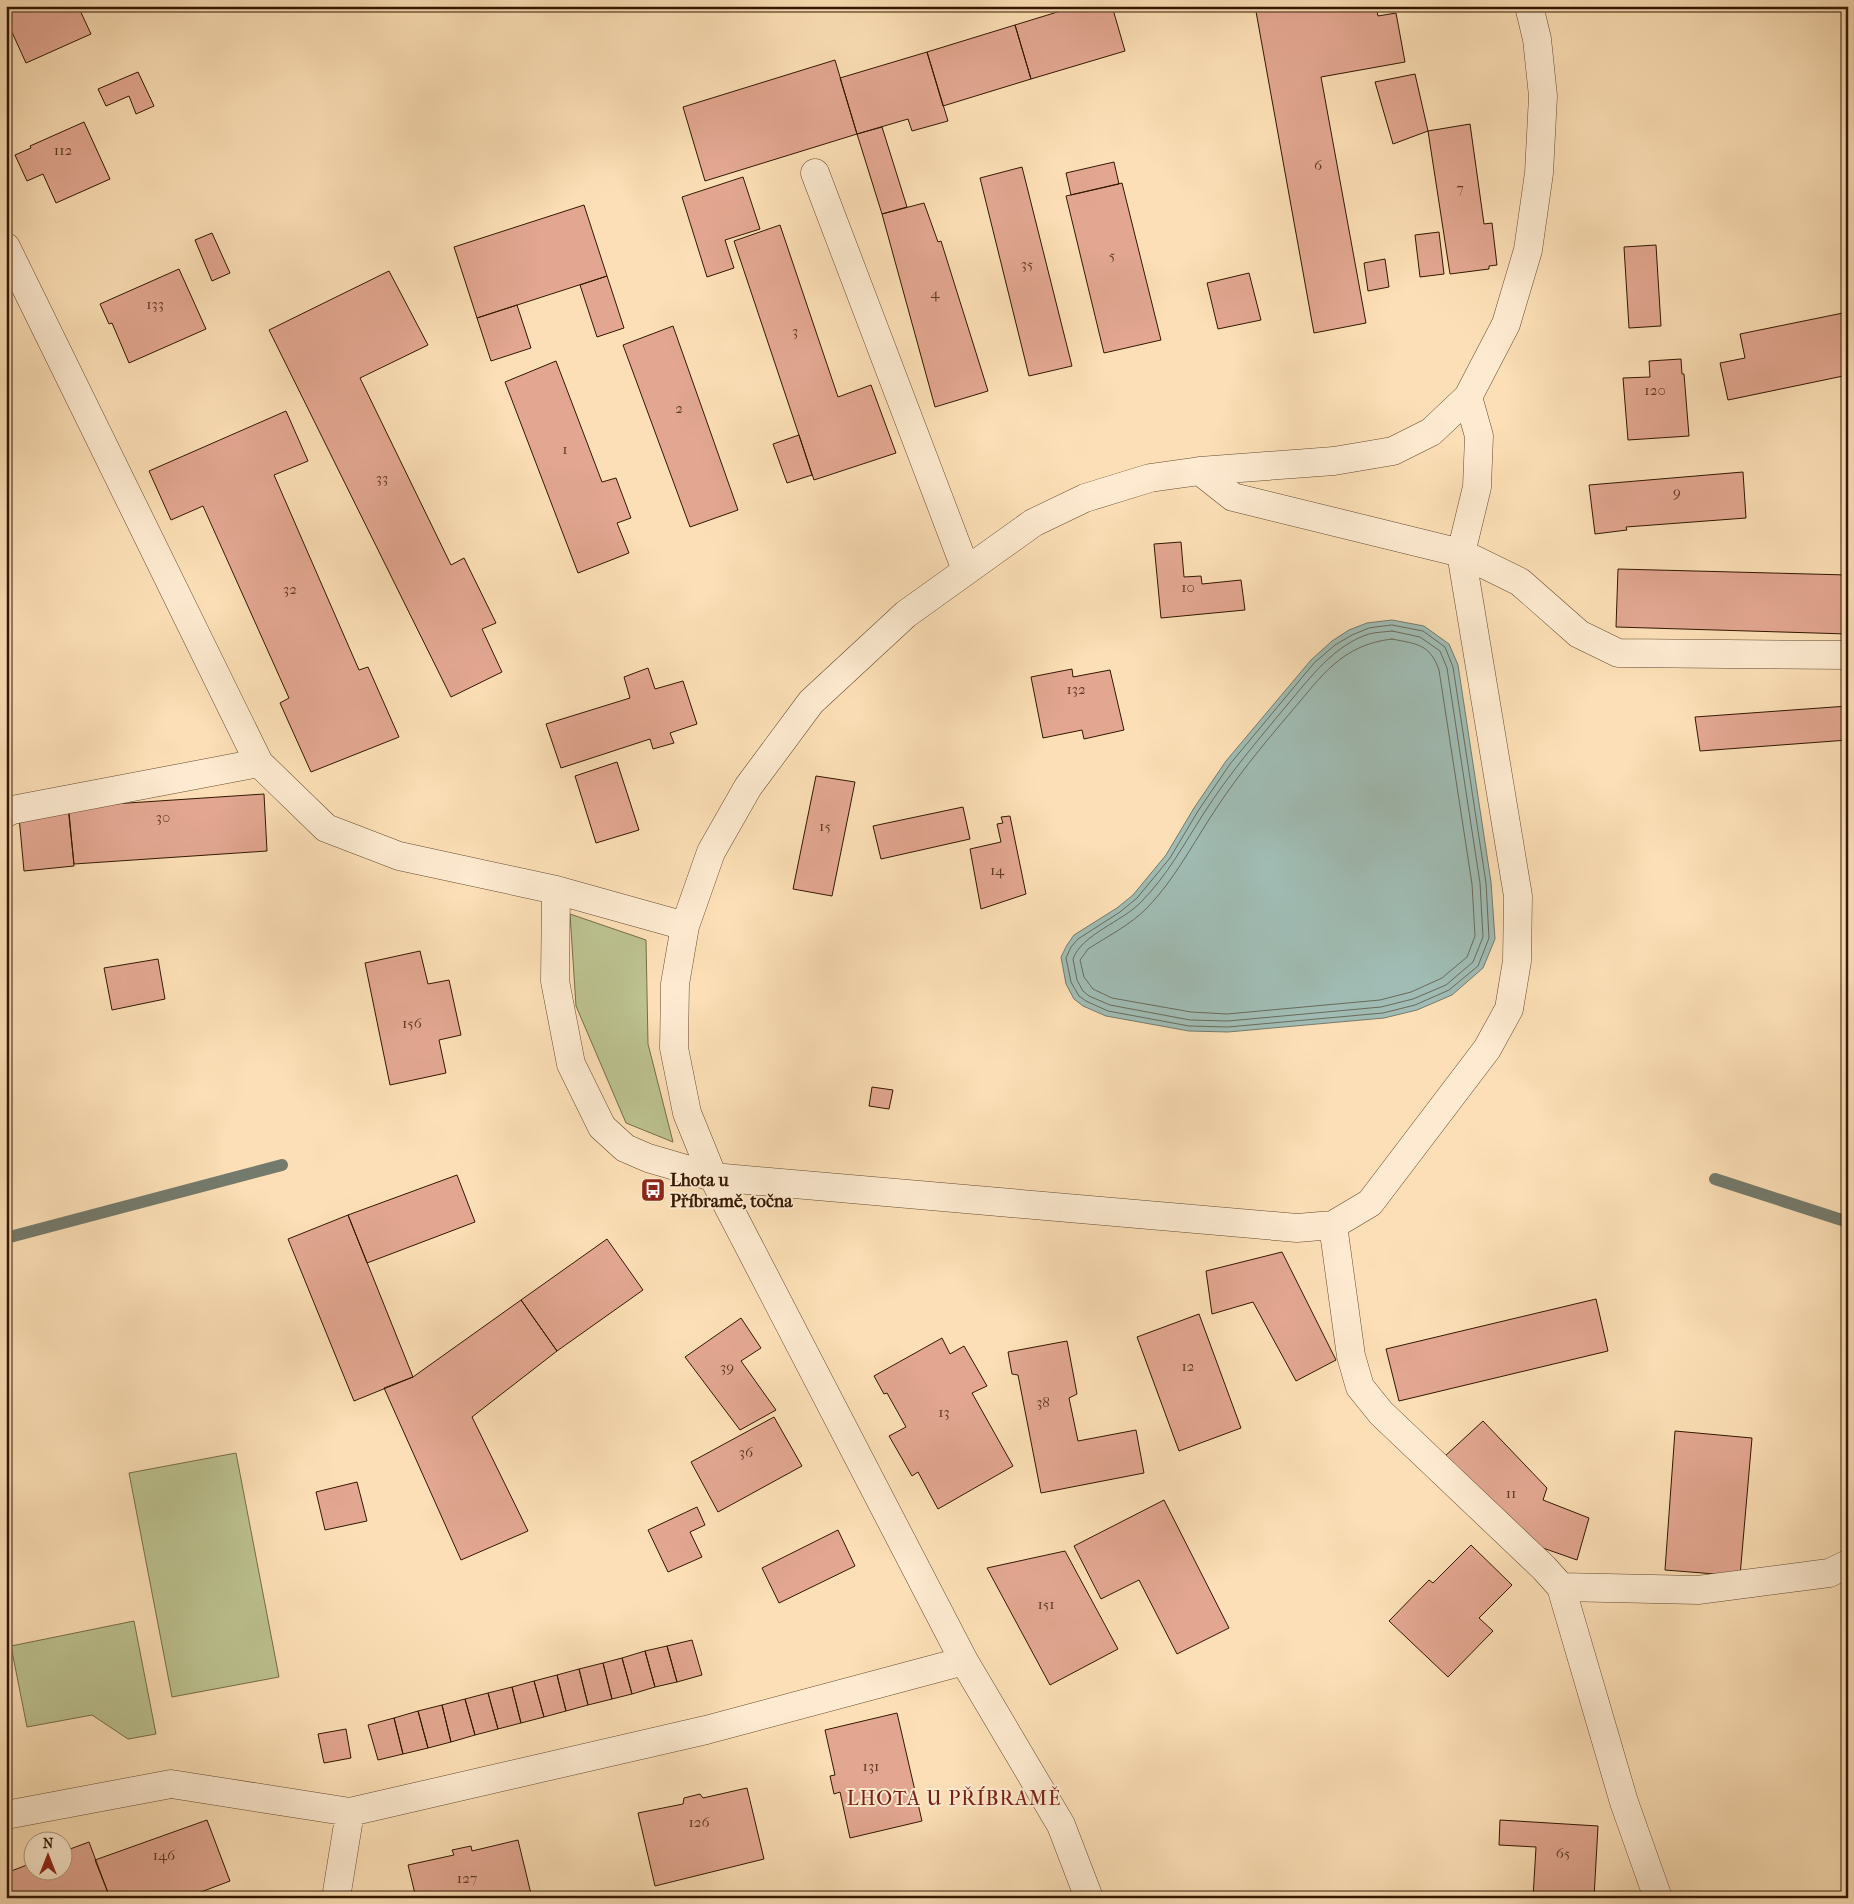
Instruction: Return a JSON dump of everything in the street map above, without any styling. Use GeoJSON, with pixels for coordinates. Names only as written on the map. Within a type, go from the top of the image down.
{"type":"FeatureCollection","features":[{"type":"Feature","properties":{"kind":"street"},"geometry":{"type":"LineString","coordinates":[[1089,1898],[1061,1825],[964,1661],[713,1177],[687,1113],[674,1048],[675,984],[684,926],[711,852],[748,787],[811,702],[906,614],[1033,523],[1085,498],[1150,478],[1200,471],[1334,461],[1393,451],[1431,432],[1468,397],[1506,324],[1528,250],[1539,173],[1543,96],[1537,39],[1528,6]]}},
{"type":"Feature","properties":{"kind":"street"},"geometry":{"type":"LineString","coordinates":[[815,173],[966,570]]}},
{"type":"Feature","properties":{"kind":"street"},"geometry":{"type":"LineString","coordinates":[[6,247],[258,763],[326,828],[400,856],[556,890],[684,926]]}},
{"type":"Feature","properties":{"kind":"street"},"geometry":{"type":"LineString","coordinates":[[556,890],[554,981],[571,1064],[602,1127],[625,1148],[648,1158],[713,1177],[1297,1228],[1333,1224],[1370,1203],[1487,1049],[1509,1009],[1517,961],[1518,896],[1461,553],[1477,487],[1480,436],[1468,397]]}},
{"type":"Feature","properties":{"kind":"street"},"geometry":{"type":"LineString","coordinates":[[1200,471],[1233,496],[1461,553],[1520,582],[1579,634],[1618,653],[1848,654]]}},
{"type":"Feature","properties":{"kind":"street"},"geometry":{"type":"LineString","coordinates":[[6,813],[258,763]]}},
{"type":"Feature","properties":{"kind":"street"},"geometry":{"type":"LineString","coordinates":[[1333,1224],[1351,1356],[1360,1387],[1381,1413],[1544,1568],[1561,1588],[1624,1802],[1658,1898]]}},
{"type":"Feature","properties":{"kind":"street"},"geometry":{"type":"LineString","coordinates":[[1561,1588],[1698,1590],[1829,1573],[1848,1564]]}},
{"type":"Feature","properties":{"kind":"street"},"geometry":{"type":"LineString","coordinates":[[6,1815],[171,1784],[350,1812],[706,1730],[964,1661]]}},
{"type":"Feature","properties":{"kind":"street"},"geometry":{"type":"LineString","coordinates":[[336,1898],[350,1812]]}},
{"type":"Feature","properties":{"kind":"green space"},"geometry":{"type":"Polygon","coordinates":[[[570,914],[646,940],[648,1044],[673,1142],[626,1123],[576,1006],[570,914]]]}},
{"type":"Feature","properties":{"kind":"green space"},"geometry":{"type":"Polygon","coordinates":[[[236,1453],[279,1677],[172,1697],[129,1473],[236,1453]]]}},
{"type":"Feature","properties":{"kind":"green space"},"geometry":{"type":"Polygon","coordinates":[[[134,1621],[156,1734],[128,1739],[92,1715],[27,1727],[11,1646],[134,1621]]]}},
{"type":"Feature","properties":{"kind":"water"},"geometry":{"type":"Polygon","coordinates":[[[1392,620],[1424,626],[1449,644],[1458,665],[1491,882],[1495,939],[1483,968],[1452,995],[1417,1010],[1384,1018],[1228,1032],[1189,1031],[1106,1016],[1083,1006],[1074,999],[1066,984],[1061,957],[1074,935],[1117,908],[1133,895],[1166,855],[1194,808],[1226,761],[1311,660],[1332,641],[1349,630],[1367,623],[1392,620]]]}},
{"type":"Feature","properties":{"kind":"building"},"geometry":{"type":"Polygon","coordinates":[[[6,6],[78,6],[91,34],[26,63],[6,19],[6,6]]]}},
{"type":"Feature","properties":{"kind":"building"},"geometry":{"type":"Polygon","coordinates":[[[1077,6],[1112,6],[1125,51],[1031,79],[1015,25],[1077,6]]]}},
{"type":"Feature","properties":{"kind":"building"},"geometry":{"type":"Polygon","coordinates":[[[1255,6],[1376,6],[1378,16],[1396,13],[1405,62],[1321,77],[1366,323],[1314,333],[1255,6]]]}},
{"type":"Feature","properties":{"kind":"building"},"geometry":{"type":"Polygon","coordinates":[[[1015,25],[1031,79],[943,106],[927,52],[1015,25]]]}},
{"type":"Feature","properties":{"kind":"building"},"geometry":{"type":"Polygon","coordinates":[[[927,52],[948,121],[912,131],[908,119],[857,134],[840,78],[927,52]]]}},
{"type":"Feature","properties":{"kind":"building"},"geometry":{"type":"Polygon","coordinates":[[[835,60],[857,134],[705,181],[683,107],[835,60]]]}},
{"type":"Feature","properties":{"kind":"building"},"geometry":{"type":"Polygon","coordinates":[[[138,72],[154,106],[136,114],[129,96],[106,106],[98,89],[138,72]]]}},
{"type":"Feature","properties":{"kind":"building"},"geometry":{"type":"Polygon","coordinates":[[[1415,74],[1428,131],[1393,144],[1375,82],[1415,74]]]}},
{"type":"Feature","properties":{"kind":"building"},"geometry":{"type":"Polygon","coordinates":[[[84,122],[110,179],[56,203],[43,174],[27,181],[15,155],[31,148],[30,146],[84,122]]]}},
{"type":"Feature","properties":{"kind":"building"},"geometry":{"type":"Polygon","coordinates":[[[1470,124],[1484,224],[1492,223],[1497,265],[1489,266],[1489,269],[1450,274],[1428,131],[1470,124]]]}},
{"type":"Feature","properties":{"kind":"building"},"geometry":{"type":"Polygon","coordinates":[[[882,127],[907,207],[882,214],[857,134],[882,127]]]}},
{"type":"Feature","properties":{"kind":"building"},"geometry":{"type":"Polygon","coordinates":[[[1114,162],[1119,184],[1071,195],[1066,173],[1114,162]]]}},
{"type":"Feature","properties":{"kind":"building"},"geometry":{"type":"Polygon","coordinates":[[[1022,167],[1072,366],[1029,376],[980,178],[1022,167]]]}},
{"type":"Feature","properties":{"kind":"building"},"geometry":{"type":"Polygon","coordinates":[[[743,177],[760,229],[725,240],[734,268],[707,277],[682,197],[743,177]]]}},
{"type":"Feature","properties":{"kind":"building"},"geometry":{"type":"Polygon","coordinates":[[[1122,183],[1161,340],[1104,353],[1066,196],[1122,183]]]}},
{"type":"Feature","properties":{"kind":"building"},"geometry":{"type":"Polygon","coordinates":[[[924,203],[938,242],[941,241],[988,391],[935,407],[882,214],[924,203]]]}},
{"type":"Feature","properties":{"kind":"building"},"geometry":{"type":"Polygon","coordinates":[[[584,205],[607,276],[477,318],[454,247],[584,205]]]}},
{"type":"Feature","properties":{"kind":"building"},"geometry":{"type":"Polygon","coordinates":[[[780,225],[838,397],[871,385],[896,453],[814,480],[734,241],[780,225]]]}},
{"type":"Feature","properties":{"kind":"building"},"geometry":{"type":"Polygon","coordinates":[[[1439,232],[1444,274],[1420,277],[1415,235],[1439,232]]]}},
{"type":"Feature","properties":{"kind":"building"},"geometry":{"type":"Polygon","coordinates":[[[212,233],[230,273],[212,281],[195,240],[212,233]]]}},
{"type":"Feature","properties":{"kind":"building"},"geometry":{"type":"Polygon","coordinates":[[[1656,245],[1661,326],[1629,328],[1624,247],[1656,245]]]}},
{"type":"Feature","properties":{"kind":"building"},"geometry":{"type":"Polygon","coordinates":[[[1385,259],[1389,287],[1368,291],[1364,263],[1385,259]]]}},
{"type":"Feature","properties":{"kind":"building"},"geometry":{"type":"Polygon","coordinates":[[[179,269],[206,329],[129,363],[112,323],[109,324],[100,304],[179,269]]]}},
{"type":"Feature","properties":{"kind":"building"},"geometry":{"type":"Polygon","coordinates":[[[389,271],[428,345],[360,378],[451,565],[464,558],[496,623],[482,629],[502,672],[451,697],[269,330],[389,271]]]}},
{"type":"Feature","properties":{"kind":"building"},"geometry":{"type":"Polygon","coordinates":[[[1249,273],[1261,320],[1218,329],[1207,283],[1249,273]]]}},
{"type":"Feature","properties":{"kind":"building"},"geometry":{"type":"Polygon","coordinates":[[[607,276],[624,328],[597,337],[580,285],[607,276]]]}},
{"type":"Feature","properties":{"kind":"building"},"geometry":{"type":"Polygon","coordinates":[[[517,305],[531,348],[491,361],[477,318],[517,305]]]}},
{"type":"Feature","properties":{"kind":"building"},"geometry":{"type":"Polygon","coordinates":[[[1848,312],[1848,375],[1728,400],[1720,363],[1745,358],[1740,334],[1848,312]]]}},
{"type":"Feature","properties":{"kind":"building"},"geometry":{"type":"Polygon","coordinates":[[[673,326],[738,510],[690,527],[623,345],[673,326]]]}},
{"type":"Feature","properties":{"kind":"building"},"geometry":{"type":"Polygon","coordinates":[[[1681,359],[1689,436],[1628,440],[1623,378],[1650,377],[1649,361],[1681,359]]]}},
{"type":"Feature","properties":{"kind":"building"},"geometry":{"type":"Polygon","coordinates":[[[556,361],[602,482],[616,478],[631,518],[617,523],[629,553],[578,573],[505,382],[556,361]]]}},
{"type":"Feature","properties":{"kind":"building"},"geometry":{"type":"Polygon","coordinates":[[[286,411],[308,461],[274,475],[359,670],[368,667],[399,737],[311,772],[280,703],[289,698],[203,506],[171,520],[149,471],[286,411]]]}},
{"type":"Feature","properties":{"kind":"building"},"geometry":{"type":"Polygon","coordinates":[[[799,435],[812,475],[787,483],[773,444],[799,435]]]}},
{"type":"Feature","properties":{"kind":"building"},"geometry":{"type":"Polygon","coordinates":[[[1743,472],[1746,518],[1626,527],[1627,530],[1595,534],[1589,485],[1743,472]]]}},
{"type":"Feature","properties":{"kind":"building"},"geometry":{"type":"Polygon","coordinates":[[[1181,542],[1184,577],[1201,576],[1202,584],[1241,580],[1245,610],[1161,618],[1154,544],[1181,542]]]}},
{"type":"Feature","properties":{"kind":"building"},"geometry":{"type":"Polygon","coordinates":[[[1618,569],[1848,575],[1848,634],[1616,627],[1618,569]]]}},
{"type":"Feature","properties":{"kind":"building"},"geometry":{"type":"Polygon","coordinates":[[[648,668],[655,689],[683,681],[697,724],[670,733],[674,743],[653,749],[650,739],[561,768],[546,724],[630,698],[624,677],[648,668]]]}},
{"type":"Feature","properties":{"kind":"building"},"geometry":{"type":"Polygon","coordinates":[[[1072,669],[1073,677],[1110,670],[1124,730],[1084,739],[1082,730],[1043,738],[1031,677],[1072,669]]]}},
{"type":"Feature","properties":{"kind":"building"},"geometry":{"type":"Polygon","coordinates":[[[1848,706],[1848,740],[1700,751],[1695,717],[1848,706]]]}},
{"type":"Feature","properties":{"kind":"building"},"geometry":{"type":"Polygon","coordinates":[[[617,762],[639,830],[596,843],[575,776],[617,762]]]}},
{"type":"Feature","properties":{"kind":"building"},"geometry":{"type":"Polygon","coordinates":[[[816,776],[855,782],[832,896],[793,889],[816,776]]]}},
{"type":"Feature","properties":{"kind":"building"},"geometry":{"type":"Polygon","coordinates":[[[264,794],[267,851],[74,864],[68,807],[264,794]]]}},
{"type":"Feature","properties":{"kind":"building"},"geometry":{"type":"Polygon","coordinates":[[[963,807],[970,839],[881,859],[873,826],[963,807]]]}},
{"type":"Feature","properties":{"kind":"building"},"geometry":{"type":"Polygon","coordinates":[[[69,812],[74,866],[24,871],[19,817],[69,812]]]}},
{"type":"Feature","properties":{"kind":"building"},"geometry":{"type":"Polygon","coordinates":[[[1010,816],[1026,894],[981,909],[970,849],[1001,842],[997,824],[1003,823],[1001,817],[1010,816]]]}},
{"type":"Feature","properties":{"kind":"building"},"geometry":{"type":"Polygon","coordinates":[[[420,951],[428,984],[449,980],[461,1035],[439,1040],[446,1073],[390,1085],[365,963],[420,951]]]}},
{"type":"Feature","properties":{"kind":"building"},"geometry":{"type":"Polygon","coordinates":[[[158,959],[165,999],[112,1010],[104,968],[158,959]]]}},
{"type":"Feature","properties":{"kind":"building"},"geometry":{"type":"Polygon","coordinates":[[[872,1087],[893,1090],[889,1109],[869,1106],[872,1087]]]}},
{"type":"Feature","properties":{"kind":"building"},"geometry":{"type":"Polygon","coordinates":[[[457,1175],[475,1222],[367,1263],[348,1215],[457,1175]]]}},
{"type":"Feature","properties":{"kind":"building"},"geometry":{"type":"Polygon","coordinates":[[[348,1215],[413,1377],[354,1401],[288,1239],[348,1215]]]}},
{"type":"Feature","properties":{"kind":"building"},"geometry":{"type":"Polygon","coordinates":[[[607,1239],[643,1290],[557,1351],[521,1300],[607,1239]]]}},
{"type":"Feature","properties":{"kind":"building"},"geometry":{"type":"Polygon","coordinates":[[[1282,1252],[1336,1360],[1296,1381],[1253,1302],[1212,1314],[1206,1271],[1282,1252]]]}},
{"type":"Feature","properties":{"kind":"building"},"geometry":{"type":"Polygon","coordinates":[[[1596,1299],[1608,1351],[1399,1401],[1386,1349],[1596,1299]]]}},
{"type":"Feature","properties":{"kind":"building"},"geometry":{"type":"Polygon","coordinates":[[[521,1300],[557,1351],[472,1417],[528,1531],[461,1560],[384,1388],[413,1377],[521,1300]]]}},
{"type":"Feature","properties":{"kind":"building"},"geometry":{"type":"Polygon","coordinates":[[[1199,1314],[1241,1428],[1179,1451],[1137,1337],[1199,1314]]]}},
{"type":"Feature","properties":{"kind":"building"},"geometry":{"type":"Polygon","coordinates":[[[741,1318],[761,1348],[741,1361],[776,1410],[740,1430],[685,1357],[741,1318]]]}},
{"type":"Feature","properties":{"kind":"building"},"geometry":{"type":"Polygon","coordinates":[[[942,1338],[950,1354],[964,1346],[987,1386],[972,1393],[1013,1466],[938,1509],[918,1472],[912,1476],[889,1436],[906,1427],[887,1393],[884,1394],[874,1376],[942,1338]]]}},
{"type":"Feature","properties":{"kind":"building"},"geometry":{"type":"Polygon","coordinates":[[[1067,1341],[1077,1394],[1069,1398],[1078,1441],[1136,1430],[1144,1473],[1041,1493],[1018,1375],[1012,1374],[1008,1352],[1067,1341]]]}},
{"type":"Feature","properties":{"kind":"building"},"geometry":{"type":"Polygon","coordinates":[[[774,1417],[802,1466],[718,1512],[691,1462],[774,1417]]]}},
{"type":"Feature","properties":{"kind":"building"},"geometry":{"type":"Polygon","coordinates":[[[1483,1421],[1547,1488],[1543,1500],[1589,1518],[1577,1560],[1526,1542],[1444,1457],[1483,1421]]]}},
{"type":"Feature","properties":{"kind":"building"},"geometry":{"type":"Polygon","coordinates":[[[1675,1431],[1752,1438],[1740,1576],[1665,1570],[1675,1431]]]}},
{"type":"Feature","properties":{"kind":"building"},"geometry":{"type":"Polygon","coordinates":[[[357,1482],[367,1521],[325,1530],[316,1492],[357,1482]]]}},
{"type":"Feature","properties":{"kind":"building"},"geometry":{"type":"Polygon","coordinates":[[[1164,1500],[1229,1628],[1177,1654],[1139,1580],[1101,1599],[1074,1546],[1164,1500]]]}},
{"type":"Feature","properties":{"kind":"building"},"geometry":{"type":"Polygon","coordinates":[[[697,1507],[705,1525],[690,1532],[702,1557],[668,1572],[648,1530],[697,1507]]]}},
{"type":"Feature","properties":{"kind":"building"},"geometry":{"type":"Polygon","coordinates":[[[838,1530],[855,1566],[779,1603],[762,1568],[838,1530]]]}},
{"type":"Feature","properties":{"kind":"building"},"geometry":{"type":"Polygon","coordinates":[[[1471,1545],[1512,1585],[1479,1618],[1493,1631],[1448,1677],[1389,1621],[1429,1580],[1433,1583],[1471,1545]]]}},
{"type":"Feature","properties":{"kind":"building"},"geometry":{"type":"Polygon","coordinates":[[[1065,1551],[1118,1649],[1050,1685],[987,1568],[1065,1551]]]}},
{"type":"Feature","properties":{"kind":"building"},"geometry":{"type":"Polygon","coordinates":[[[692,1640],[702,1675],[677,1682],[667,1646],[692,1640]]]}},
{"type":"Feature","properties":{"kind":"building"},"geometry":{"type":"Polygon","coordinates":[[[667,1646],[677,1682],[655,1687],[645,1651],[667,1646]]]}},
{"type":"Feature","properties":{"kind":"building"},"geometry":{"type":"Polygon","coordinates":[[[645,1651],[655,1687],[632,1694],[622,1658],[645,1651]]]}},
{"type":"Feature","properties":{"kind":"building"},"geometry":{"type":"Polygon","coordinates":[[[622,1658],[632,1694],[612,1699],[603,1663],[622,1658]]]}},
{"type":"Feature","properties":{"kind":"building"},"geometry":{"type":"Polygon","coordinates":[[[603,1663],[612,1699],[588,1705],[579,1669],[603,1663]]]}},
{"type":"Feature","properties":{"kind":"building"},"geometry":{"type":"Polygon","coordinates":[[[579,1669],[588,1705],[566,1711],[557,1675],[579,1669]]]}},
{"type":"Feature","properties":{"kind":"building"},"geometry":{"type":"Polygon","coordinates":[[[557,1675],[566,1711],[544,1717],[534,1681],[557,1675]]]}},
{"type":"Feature","properties":{"kind":"building"},"geometry":{"type":"Polygon","coordinates":[[[534,1681],[544,1717],[521,1723],[512,1687],[534,1681]]]}},
{"type":"Feature","properties":{"kind":"building"},"geometry":{"type":"Polygon","coordinates":[[[512,1687],[521,1723],[498,1729],[488,1693],[512,1687]]]}},
{"type":"Feature","properties":{"kind":"building"},"geometry":{"type":"Polygon","coordinates":[[[488,1693],[498,1729],[475,1735],[465,1699],[488,1693]]]}},
{"type":"Feature","properties":{"kind":"building"},"geometry":{"type":"Polygon","coordinates":[[[465,1699],[475,1735],[451,1742],[442,1705],[465,1699]]]}},
{"type":"Feature","properties":{"kind":"building"},"geometry":{"type":"Polygon","coordinates":[[[442,1705],[451,1742],[428,1748],[418,1711],[442,1705]]]}},
{"type":"Feature","properties":{"kind":"building"},"geometry":{"type":"Polygon","coordinates":[[[418,1711],[428,1748],[403,1754],[394,1718],[418,1711]]]}},
{"type":"Feature","properties":{"kind":"building"},"geometry":{"type":"Polygon","coordinates":[[[897,1713],[922,1821],[850,1838],[840,1792],[834,1794],[830,1776],[835,1775],[825,1730],[897,1713]]]}},
{"type":"Feature","properties":{"kind":"building"},"geometry":{"type":"Polygon","coordinates":[[[394,1718],[403,1754],[378,1760],[368,1725],[394,1718]]]}},
{"type":"Feature","properties":{"kind":"building"},"geometry":{"type":"Polygon","coordinates":[[[346,1729],[351,1758],[324,1763],[318,1734],[346,1729]]]}},
{"type":"Feature","properties":{"kind":"building"},"geometry":{"type":"Polygon","coordinates":[[[747,1788],[764,1859],[655,1886],[638,1813],[683,1804],[684,1798],[700,1794],[703,1798],[747,1788]]]}},
{"type":"Feature","properties":{"kind":"building"},"geometry":{"type":"Polygon","coordinates":[[[207,1820],[230,1881],[185,1898],[110,1898],[95,1860],[207,1820]]]}},
{"type":"Feature","properties":{"kind":"building"},"geometry":{"type":"Polygon","coordinates":[[[1500,1820],[1598,1826],[1594,1898],[1533,1898],[1536,1847],[1499,1845],[1500,1820]]]}},
{"type":"Feature","properties":{"kind":"building"},"geometry":{"type":"Polygon","coordinates":[[[518,1840],[532,1898],[416,1898],[408,1865],[454,1855],[452,1850],[471,1846],[472,1851],[518,1840]]]}},
{"type":"Feature","properties":{"kind":"building"},"geometry":{"type":"Polygon","coordinates":[[[89,1842],[110,1898],[6,1898],[6,1873],[22,1867],[22,1882],[72,1882],[72,1848],[89,1842]]]}},
{"type":"Feature","properties":{"kind":"building"},"geometry":{"type":"Polygon","coordinates":[[[921,1893],[921,1898],[899,1898],[921,1893]]]}},
{"type":"Feature","properties":{"kind":"waterway"},"geometry":{"type":"LineString","coordinates":[[6,1238],[282,1165]]}},
{"type":"Feature","properties":{"kind":"waterway"},"geometry":{"type":"LineString","coordinates":[[1715,1179],[1848,1222]]}},
{"type":"Feature","properties":{"kind":"place","name":"Lhota u Příbramě, točna"},"geometry":{"type":"Point","coordinates":[653,1190]}},
{"type":"Feature","properties":{"kind":"district","name":"LHOTA U PŘÍBRAMĚ"},"geometry":{"type":"Point","coordinates":[954,1798]}}]}
